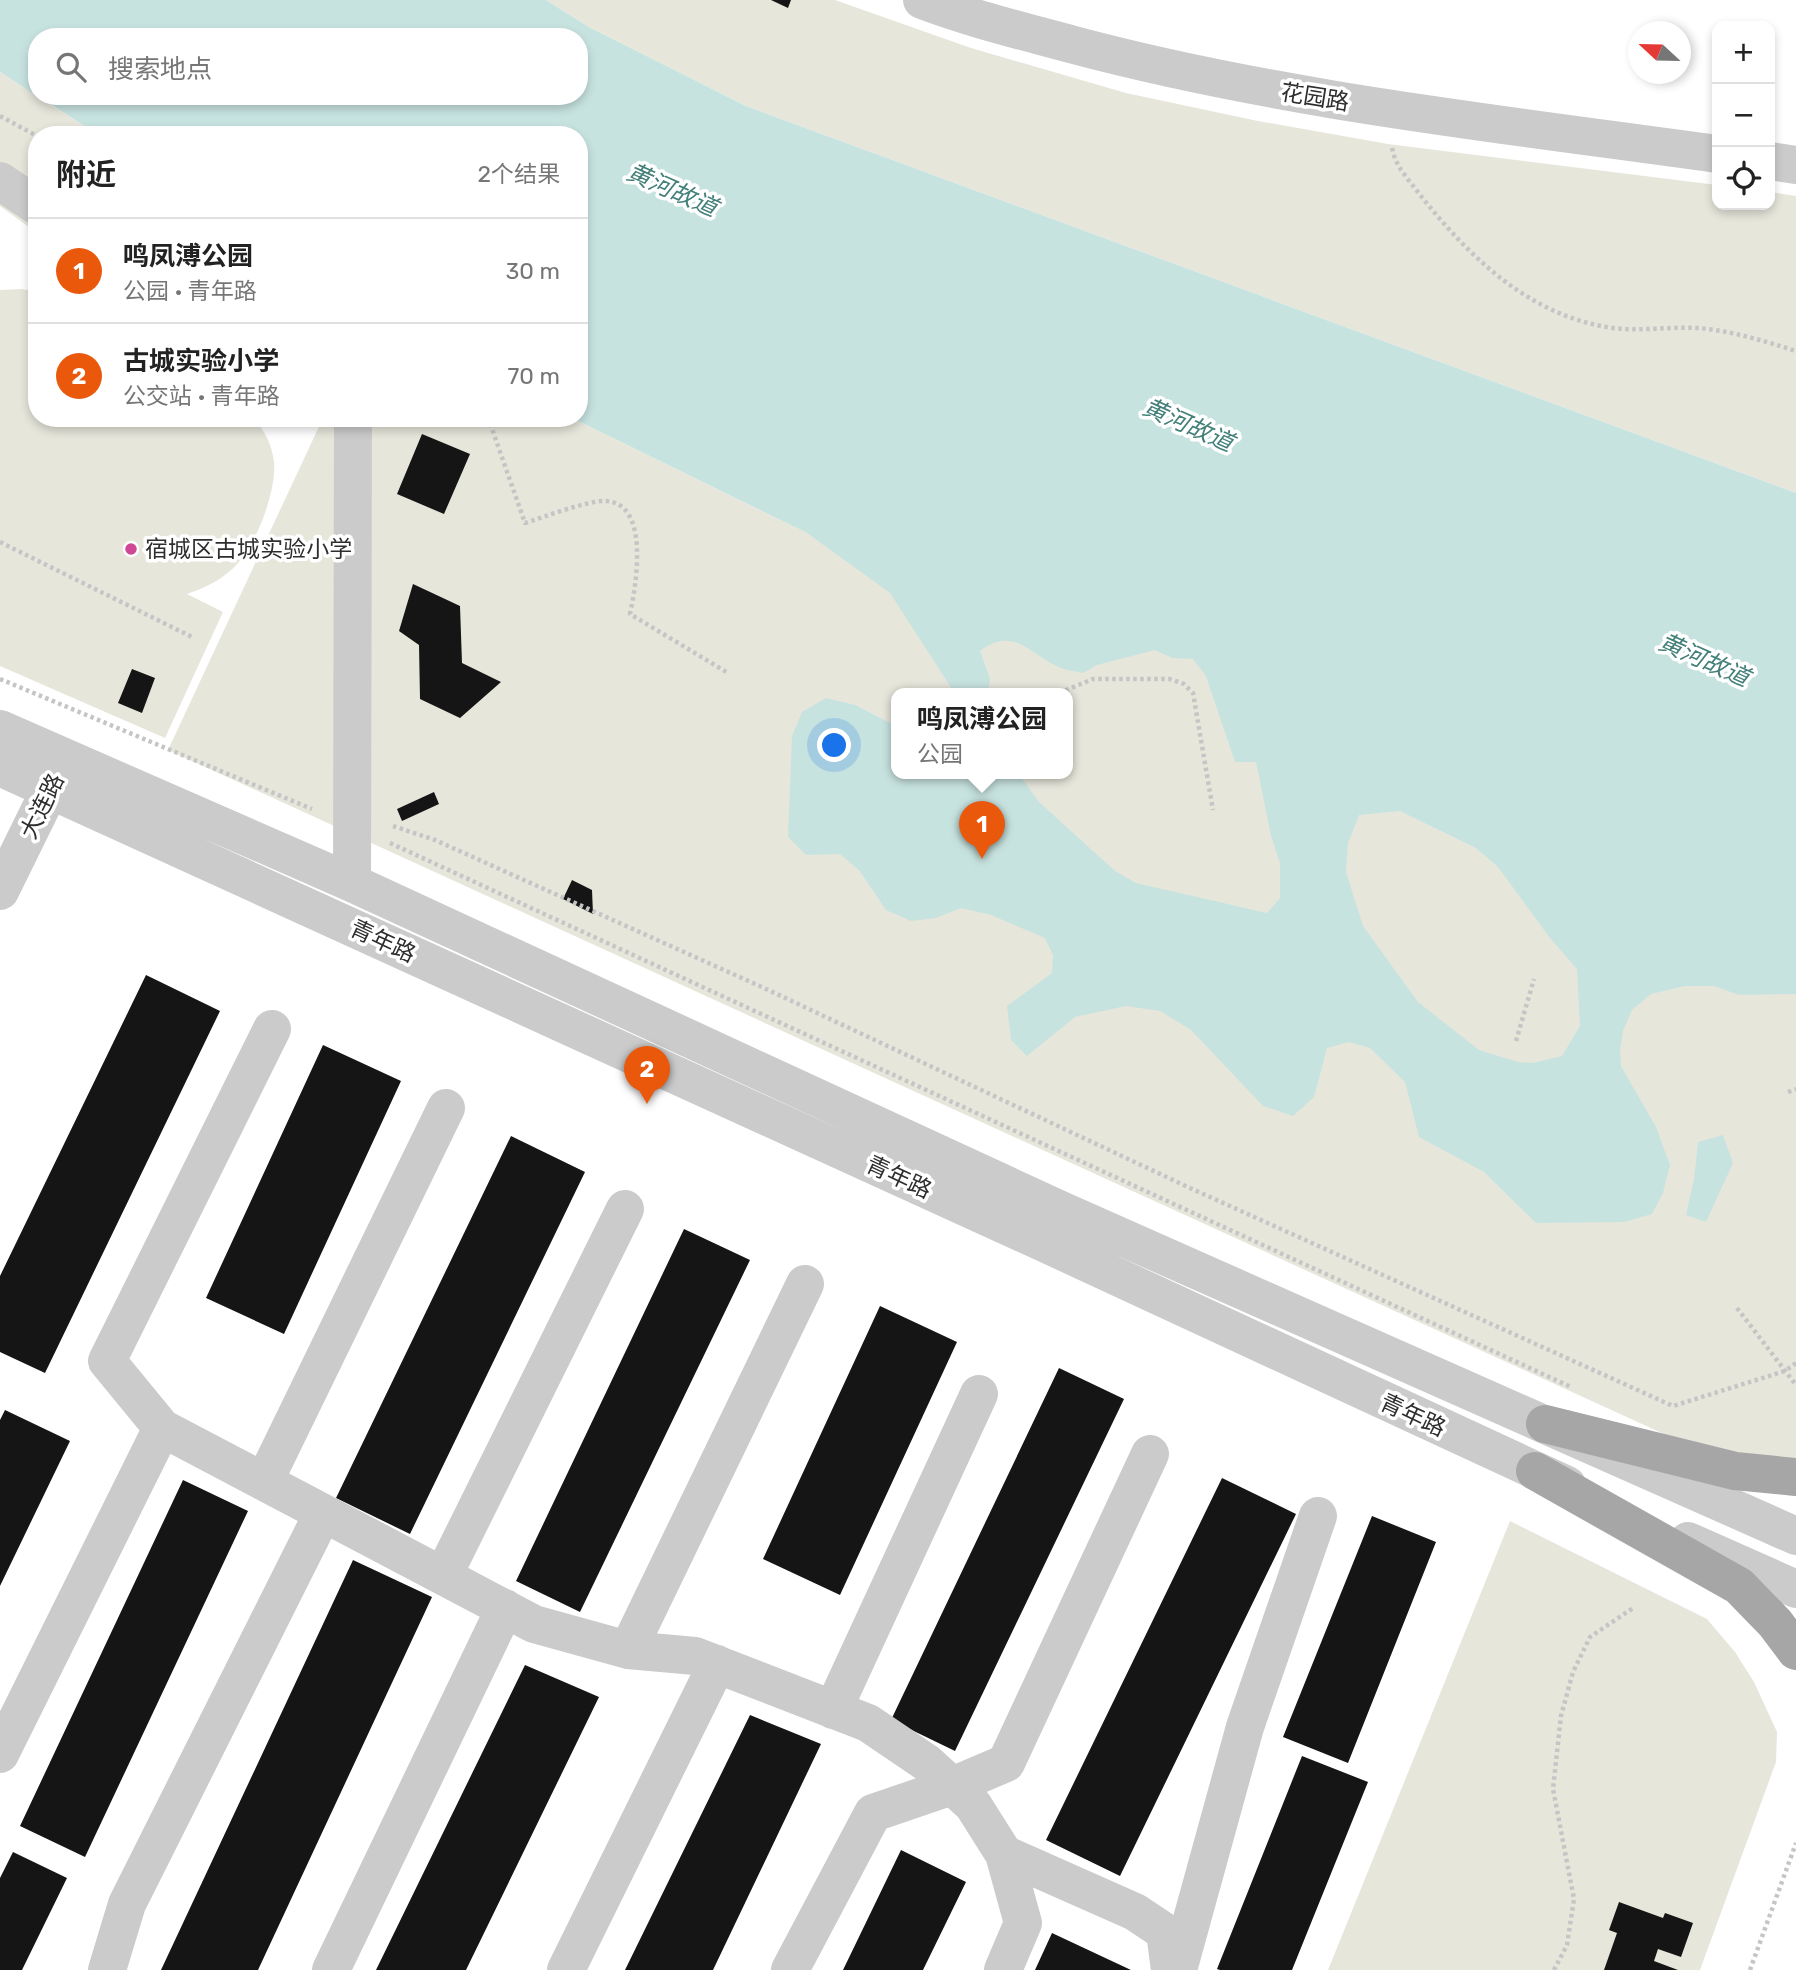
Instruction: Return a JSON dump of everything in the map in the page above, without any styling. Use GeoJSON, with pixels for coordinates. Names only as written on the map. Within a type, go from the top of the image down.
{"type":"FeatureCollection","features":[{"type":"Feature","properties":{"kind":"main road"},"geometry":{"type":"LineString","coordinates":[[1545,1424],[1735,1471],[1796,1477]]}},
{"type":"Feature","properties":{"kind":"main road"},"geometry":{"type":"LineString","coordinates":[[1535,1471],[1739,1586],[1775,1623],[1796,1651]]}},
{"type":"Feature","properties":{"kind":"street","name":"花园路"},"geometry":{"type":"LineString","coordinates":[[922,0],[962,15],[1152,66],[1279,92],[1712,153]]}},
{"type":"Feature","properties":{"kind":"street"},"geometry":{"type":"LineString","coordinates":[[1775,162],[1796,165]]}},
{"type":"Feature","properties":{"kind":"street"},"geometry":{"type":"LineString","coordinates":[[0,181],[28,200]]}},
{"type":"Feature","properties":{"kind":"street"},"geometry":{"type":"LineString","coordinates":[[352,883],[353,427]]}},
{"type":"Feature","properties":{"kind":"street","name":"青年路"},"geometry":{"type":"LineString","coordinates":[[0,729],[58,774],[1042,1242],[1796,1589]]}},
{"type":"Feature","properties":{"kind":"street","name":"青年路"},"geometry":{"type":"LineString","coordinates":[[0,767],[58,774],[352,883],[1063,1211],[1796,1536]]}},
{"type":"Feature","properties":{"kind":"street","name":"大连路"},"geometry":{"type":"LineString","coordinates":[[0,891],[58,774]]}},
{"type":"Feature","properties":{"kind":"street"},"geometry":{"type":"LineString","coordinates":[[272,1029],[107,1361],[162,1428],[534,1624],[628,1650],[695,1656],[868,1723],[927,1763],[973,1805],[1004,1854],[1023,1923],[1003,1970]]}},
{"type":"Feature","properties":{"kind":"street"},"geometry":{"type":"LineString","coordinates":[[264,1482],[446,1108]]}},
{"type":"Feature","properties":{"kind":"street"},"geometry":{"type":"LineString","coordinates":[[443,1576],[625,1209]]}},
{"type":"Feature","properties":{"kind":"street"},"geometry":{"type":"LineString","coordinates":[[628,1650],[804,1284]]}},
{"type":"Feature","properties":{"kind":"street"},"geometry":{"type":"LineString","coordinates":[[833,1710],[979,1394]]}},
{"type":"Feature","properties":{"kind":"street"},"geometry":{"type":"LineString","coordinates":[[0,1754],[162,1428]]}},
{"type":"Feature","properties":{"kind":"street"},"geometry":{"type":"LineString","coordinates":[[790,1970],[873,1813],[953,1786],[1006,1763],[1150,1454]]}},
{"type":"Feature","properties":{"kind":"street"},"geometry":{"type":"LineString","coordinates":[[107,1970],[127,1904],[323,1513]]}},
{"type":"Feature","properties":{"kind":"street"},"geometry":{"type":"LineString","coordinates":[[1178,1970],[1245,1727],[1318,1516]]}},
{"type":"Feature","properties":{"kind":"street"},"geometry":{"type":"LineString","coordinates":[[331,1970],[505,1608]]}},
{"type":"Feature","properties":{"kind":"street"},"geometry":{"type":"LineString","coordinates":[[566,1970],[717,1664]]}},
{"type":"Feature","properties":{"kind":"street"},"geometry":{"type":"LineString","coordinates":[[1004,1854],[1135,1912],[1165,1932],[1170,1970]]}},
{"type":"Feature","properties":{"kind":"path"},"geometry":{"type":"LineString","coordinates":[[1386,108],[1387,129],[1395,159],[1448,230],[1473,256],[1542,305],[1590,323],[1615,328],[1707,329],[1751,337],[1796,351]]}},
{"type":"Feature","properties":{"kind":"path"},"geometry":{"type":"LineString","coordinates":[[0,116],[28,131]]}},
{"type":"Feature","properties":{"kind":"path"},"geometry":{"type":"LineString","coordinates":[[491,427],[525,523],[604,501],[626,509],[631,515],[635,532],[637,583],[630,614],[728,673]]}},
{"type":"Feature","properties":{"kind":"path"},"geometry":{"type":"LineString","coordinates":[[0,542],[192,637]]}},
{"type":"Feature","properties":{"kind":"path"},"geometry":{"type":"LineString","coordinates":[[0,679],[352,819],[1582,1391]]}},
{"type":"Feature","properties":{"kind":"path"},"geometry":{"type":"LineString","coordinates":[[1071,688],[1093,679],[1170,679],[1184,684],[1193,693],[1213,810]]}},
{"type":"Feature","properties":{"kind":"path"},"geometry":{"type":"LineString","coordinates":[[352,819],[448,846],[777,994],[1190,1188],[1673,1406],[1785,1371],[1796,1363]]}},
{"type":"Feature","properties":{"kind":"path"},"geometry":{"type":"LineString","coordinates":[[1516,1041],[1534,979]]}},
{"type":"Feature","properties":{"kind":"path"},"geometry":{"type":"LineString","coordinates":[[1788,1092],[1796,1089]]}},
{"type":"Feature","properties":{"kind":"path"},"geometry":{"type":"LineString","coordinates":[[1737,1308],[1796,1385]]}},
{"type":"Feature","properties":{"kind":"path"},"geometry":{"type":"LineString","coordinates":[[1554,1970],[1567,1945],[1574,1899],[1553,1789],[1561,1716],[1573,1672],[1590,1637],[1633,1608]]}},
{"type":"Feature","properties":{"kind":"path"},"geometry":{"type":"LineString","coordinates":[[1750,1970],[1796,1843]]}},
{"type":"Feature","properties":{"kind":"shaded area"},"geometry":{"type":"Polygon","coordinates":[[[546,0],[835,0],[971,48],[1126,93],[1258,121],[1388,144],[1712,184],[1712,210],[1775,210],[1775,193],[1796,196],[1796,493],[746,106],[589,27],[546,0]]]}},
{"type":"Feature","properties":{"kind":"shaded area"},"geometry":{"type":"Polygon","coordinates":[[[0,72],[28,90],[28,105],[51,105],[84,126],[28,126],[28,226],[0,206],[0,72]]]}},
{"type":"Feature","properties":{"kind":"shaded area","name":"宿城区古城实验小学"},"geometry":{"type":"Polygon","coordinates":[[[0,290],[28,290],[28,427],[260,427],[272,450],[274,473],[269,501],[252,543],[227,574],[187,594],[223,612],[165,738],[0,666],[0,290]]]}},
{"type":"Feature","properties":{"kind":"shaded area"},"geometry":{"type":"Polygon","coordinates":[[[588,426],[807,533],[1194,638],[1796,967],[1796,1468],[1714,1457],[168,750],[319,427],[588,426]]]}},
{"type":"Feature","properties":{"kind":"shaded area"},"geometry":{"type":"Polygon","coordinates":[[[1510,1521],[1707,1619],[1735,1652],[1754,1682],[1777,1732],[1776,1762],[1700,1970],[1328,1970],[1510,1521]]]}},
{"type":"Feature","properties":{"kind":"water","name":"黄河故道"},"geometry":{"type":"Polygon","coordinates":[[[0,0],[546,0],[589,27],[746,106],[1796,493],[1796,994],[1739,995],[1714,986],[1685,986],[1651,994],[1632,1010],[1623,1031],[1621,1066],[1656,1127],[1670,1165],[1663,1193],[1652,1214],[1624,1222],[1536,1223],[1484,1172],[1419,1137],[1405,1082],[1370,1048],[1349,1042],[1327,1048],[1314,1097],[1293,1116],[1263,1106],[1191,1030],[1160,1011],[1126,1006],[1075,1017],[1027,1056],[1011,1040],[1007,1006],[1052,973],[1053,955],[1045,938],[991,915],[961,908],[936,918],[911,921],[886,910],[859,870],[840,854],[806,855],[788,837],[792,736],[802,712],[826,698],[855,705],[891,723],[891,779],[1022,779],[1039,802],[1115,871],[1136,883],[1267,913],[1280,898],[1280,863],[1271,836],[1256,762],[1235,762],[1206,676],[1193,659],[1172,658],[1155,650],[1097,665],[1083,673],[1063,669],[1022,645],[1003,641],[980,651],[990,679],[989,688],[951,688],[890,593],[807,533],[588,426],[588,126],[84,126],[52,105],[588,105],[588,28],[28,28],[28,90],[0,72],[0,0]],[[1400,811],[1359,815],[1348,843],[1346,872],[1363,926],[1418,1002],[1479,1050],[1518,1062],[1533,1063],[1562,1056],[1580,1026],[1577,969],[1550,938],[1498,867],[1476,848],[1400,811]]]}},
{"type":"Feature","properties":{"kind":"water"},"geometry":{"type":"Polygon","coordinates":[[[1723,1135],[1733,1163],[1706,1222],[1686,1215],[1698,1142],[1723,1135]]]}},
{"type":"Feature","properties":{"kind":"building"},"geometry":{"type":"Polygon","coordinates":[[[771,0],[791,0],[788,8],[771,0]]]}},
{"type":"Feature","properties":{"kind":"building"},"geometry":{"type":"Polygon","coordinates":[[[422,434],[470,454],[444,514],[397,494],[422,434]]]}},
{"type":"Feature","properties":{"kind":"building"},"geometry":{"type":"Polygon","coordinates":[[[413,584],[460,606],[462,663],[501,682],[460,718],[420,699],[419,645],[399,631],[413,584]]]}},
{"type":"Feature","properties":{"kind":"building"},"geometry":{"type":"Polygon","coordinates":[[[132,669],[155,678],[142,713],[118,703],[132,669]]]}},
{"type":"Feature","properties":{"kind":"building"},"geometry":{"type":"Polygon","coordinates":[[[434,792],[439,804],[402,821],[397,809],[434,792]]]}},
{"type":"Feature","properties":{"kind":"building"},"geometry":{"type":"Polygon","coordinates":[[[572,880],[592,890],[593,914],[563,899],[572,880]]]}},
{"type":"Feature","properties":{"kind":"building"},"geometry":{"type":"Polygon","coordinates":[[[146,975],[220,1011],[45,1373],[0,1352],[0,1276],[146,975]]]}},
{"type":"Feature","properties":{"kind":"building"},"geometry":{"type":"Polygon","coordinates":[[[323,1045],[401,1081],[284,1334],[206,1298],[323,1045]]]}},
{"type":"Feature","properties":{"kind":"building"},"geometry":{"type":"Polygon","coordinates":[[[511,1136],[585,1172],[410,1534],[336,1498],[511,1136]]]}},
{"type":"Feature","properties":{"kind":"building"},"geometry":{"type":"Polygon","coordinates":[[[684,1229],[750,1260],[580,1612],[516,1581],[684,1229]]]}},
{"type":"Feature","properties":{"kind":"building"},"geometry":{"type":"Polygon","coordinates":[[[880,1306],[957,1342],[840,1595],[763,1559],[880,1306]]]}},
{"type":"Feature","properties":{"kind":"building"},"geometry":{"type":"Polygon","coordinates":[[[1059,1368],[1124,1399],[955,1751],[891,1720],[1059,1368]]]}},
{"type":"Feature","properties":{"kind":"building"},"geometry":{"type":"Polygon","coordinates":[[[5,1410],[70,1441],[0,1586],[0,1420],[5,1410]]]}},
{"type":"Feature","properties":{"kind":"building"},"geometry":{"type":"Polygon","coordinates":[[[1222,1478],[1296,1514],[1120,1876],[1046,1840],[1222,1478]]]}},
{"type":"Feature","properties":{"kind":"building"},"geometry":{"type":"Polygon","coordinates":[[[183,1480],[248,1511],[85,1857],[20,1826],[183,1480]]]}},
{"type":"Feature","properties":{"kind":"building"},"geometry":{"type":"Polygon","coordinates":[[[1372,1516],[1436,1542],[1348,1763],[1283,1737],[1372,1516]]]}},
{"type":"Feature","properties":{"kind":"building"},"geometry":{"type":"Polygon","coordinates":[[[353,1560],[432,1597],[258,1970],[161,1970],[353,1560]]]}},
{"type":"Feature","properties":{"kind":"building"},"geometry":{"type":"Polygon","coordinates":[[[525,1665],[599,1697],[466,1970],[376,1970],[525,1665]]]}},
{"type":"Feature","properties":{"kind":"building"},"geometry":{"type":"Polygon","coordinates":[[[750,1715],[821,1744],[713,1970],[625,1970],[750,1715]]]}},
{"type":"Feature","properties":{"kind":"building"},"geometry":{"type":"Polygon","coordinates":[[[1302,1756],[1368,1782],[1292,1970],[1217,1969],[1302,1756]]]}},
{"type":"Feature","properties":{"kind":"building"},"geometry":{"type":"Polygon","coordinates":[[[901,1850],[966,1882],[923,1970],[843,1970],[901,1850]]]}},
{"type":"Feature","properties":{"kind":"building"},"geometry":{"type":"Polygon","coordinates":[[[13,1852],[67,1878],[22,1970],[0,1970],[0,1878],[13,1852]]]}},
{"type":"Feature","properties":{"kind":"building"},"geometry":{"type":"Polygon","coordinates":[[[1619,1902],[1663,1918],[1665,1913],[1693,1923],[1681,1957],[1658,1949],[1654,1961],[1678,1970],[1604,1970],[1617,1933],[1609,1930],[1619,1902]]]}},
{"type":"Feature","properties":{"kind":"building"},"geometry":{"type":"Polygon","coordinates":[[[1052,1933],[1131,1970],[1035,1970],[1052,1933]]]}},
{"type":"Feature","properties":{"kind":"place","name":"宿城区古城实验小学"},"geometry":{"type":"Point","coordinates":[131,549]}},
{"type":"Feature","properties":{"kind":"place","name":"鸣凤溥公园"},"geometry":{"type":"Point","coordinates":[982,859]}},
{"type":"Feature","properties":{"kind":"place","name":"古城实验小学"},"geometry":{"type":"Point","coordinates":[647,1104]}}]}
